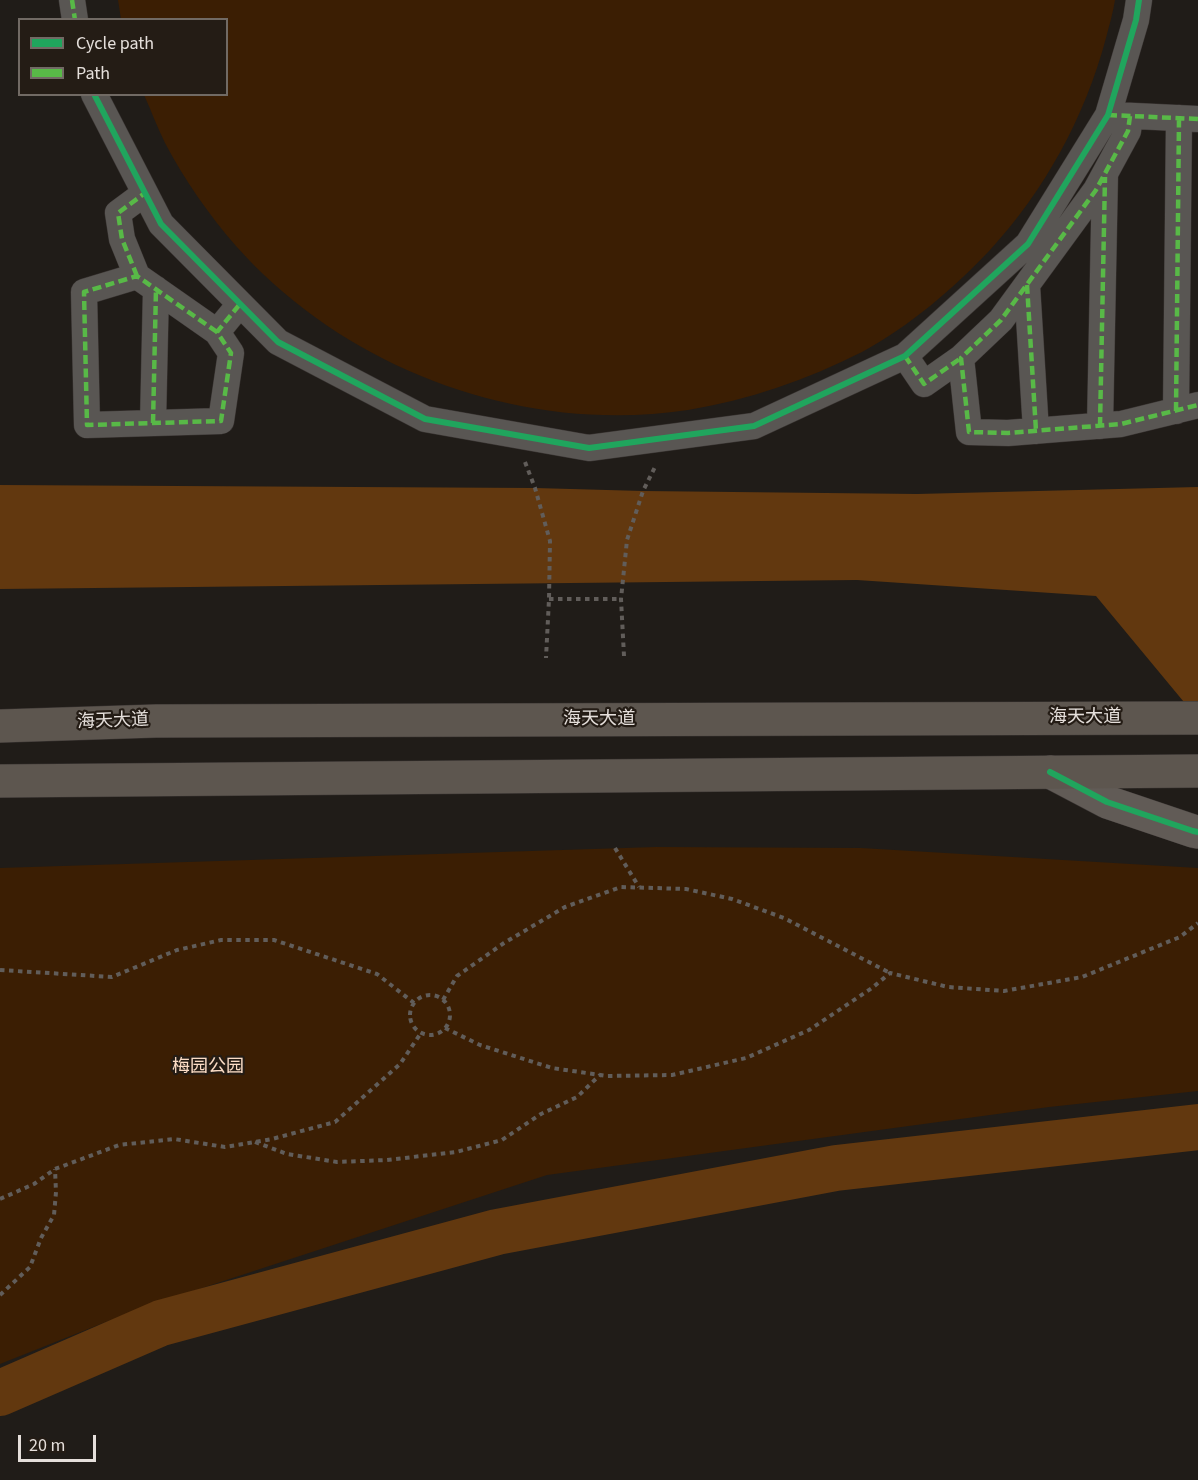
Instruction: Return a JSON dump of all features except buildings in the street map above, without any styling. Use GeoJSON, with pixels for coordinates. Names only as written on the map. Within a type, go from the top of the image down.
{"type":"FeatureCollection","features":[{"type":"Feature","properties":{"kind":"main road","name":"海天大道"},"geometry":{"type":"LineString","coordinates":[[0,726],[156,721],[1198,718]]}},
{"type":"Feature","properties":{"kind":"main road"},"geometry":{"type":"LineString","coordinates":[[0,781],[1198,771]]}},
{"type":"Feature","properties":{"kind":"street"},"geometry":{"type":"LineString","coordinates":[[72,0],[75,18]]}},
{"type":"Feature","properties":{"kind":"street"},"geometry":{"type":"LineString","coordinates":[[95,96],[161,225],[278,342],[425,419],[589,448],[754,426],[905,356],[1028,244],[1119,116],[1139,0]]}},
{"type":"Feature","properties":{"kind":"street"},"geometry":{"type":"LineString","coordinates":[[961,358],[969,432],[1008,433],[1120,424],[1187,408],[1188,119],[1119,116]]}},
{"type":"Feature","properties":{"kind":"street"},"geometry":{"type":"LineString","coordinates":[[905,356],[924,384],[961,358],[1001,320],[1096,190],[1128,130],[1119,116]]}},
{"type":"Feature","properties":{"kind":"street"},"geometry":{"type":"LineString","coordinates":[[1100,426],[1105,174]]}},
{"type":"Feature","properties":{"kind":"street"},"geometry":{"type":"LineString","coordinates":[[145,193],[118,213],[122,239],[147,282],[217,332],[231,353],[221,421],[87,425],[84,292],[147,282]]}},
{"type":"Feature","properties":{"kind":"street"},"geometry":{"type":"LineString","coordinates":[[147,282],[153,423]]}},
{"type":"Feature","properties":{"kind":"street"},"geometry":{"type":"LineString","coordinates":[[1027,285],[1035,431]]}},
{"type":"Feature","properties":{"kind":"street"},"geometry":{"type":"LineString","coordinates":[[217,332],[240,304]]}},
{"type":"Feature","properties":{"kind":"street"},"geometry":{"type":"LineString","coordinates":[[1050,772],[1107,802],[1198,832]]}},
{"type":"Feature","properties":{"kind":"path"},"geometry":{"type":"LineString","coordinates":[[535,488],[550,541],[546,658]]}},
{"type":"Feature","properties":{"kind":"path"},"geometry":{"type":"LineString","coordinates":[[624,656],[621,598],[627,540],[643,491]]}},
{"type":"Feature","properties":{"kind":"path"},"geometry":{"type":"LineString","coordinates":[[549,599],[621,598]]}},
{"type":"Feature","properties":{"kind":"path"},"geometry":{"type":"LineString","coordinates":[[615,848],[640,888]]}},
{"type":"Feature","properties":{"kind":"path"},"geometry":{"type":"LineString","coordinates":[[443,1000],[457,976],[504,943],[565,907],[621,887],[686,889],[732,899],[784,918],[890,973],[948,987],[1004,991],[1083,977],[1180,937],[1198,923]]}},
{"type":"Feature","properties":{"kind":"path"},"geometry":{"type":"LineString","coordinates":[[0,970],[112,977],[177,950],[221,940],[274,940],[377,974],[414,1003]]}},
{"type":"Feature","properties":{"kind":"path"},"geometry":{"type":"LineString","coordinates":[[445,1028],[480,1045],[552,1068],[600,1075],[672,1075],[747,1058],[809,1030],[872,988],[890,973]]}},
{"type":"Feature","properties":{"kind":"path"},"geometry":{"type":"LineString","coordinates":[[425,996],[438,996],[450,1011],[449,1023],[434,1035],[422,1033],[416,1029],[410,1016],[414,1003],[425,996]]}},
{"type":"Feature","properties":{"kind":"path"},"geometry":{"type":"LineString","coordinates":[[0,1199],[34,1184],[55,1169],[119,1145],[174,1139],[225,1147],[272,1139],[335,1122],[400,1064],[422,1033]]}},
{"type":"Feature","properties":{"kind":"path"},"geometry":{"type":"LineString","coordinates":[[255,1142],[287,1154],[337,1162],[387,1160],[456,1152],[502,1140],[541,1114],[578,1098],[600,1075]]}},
{"type":"Feature","properties":{"kind":"path"},"geometry":{"type":"LineString","coordinates":[[0,1295],[30,1267],[41,1238],[54,1215],[55,1169]]}},
{"type":"Feature","properties":{"kind":"green space"},"geometry":{"type":"Polygon","coordinates":[[[118,0],[1115,0],[1106,38],[1087,96],[1061,151],[1010,227],[946,293],[914,319],[880,342],[799,380],[755,395],[710,406],[626,415],[563,412],[501,402],[441,384],[384,359],[330,327],[280,290],[236,246],[216,222],[180,170],[165,143],[144,96],[228,96],[228,18],[121,18],[118,0]]]}},
{"type":"Feature","properties":{"kind":"green space","name":"梅园公园"},"geometry":{"type":"Polygon","coordinates":[[[656,847],[861,848],[1198,868],[1198,1091],[1049,1107],[547,1175],[141,1308],[0,1364],[0,868],[656,847]]]}},
{"type":"Feature","properties":{"kind":"shaded area"},"geometry":{"type":"Polygon","coordinates":[[[0,485],[535,488],[917,494],[1198,487],[1198,719],[1096,596],[857,580],[0,589],[0,485]]]}},
{"type":"Feature","properties":{"kind":"waterway"},"geometry":{"type":"LineString","coordinates":[[0,1393],[161,1323],[497,1232],[836,1168],[1198,1127]]}},
{"type":"Feature","properties":{"kind":"marked path"},"geometry":{"type":"LineString","coordinates":[[72,0],[75,18]]}},
{"type":"Feature","properties":{"kind":"marked path"},"geometry":{"type":"LineString","coordinates":[[1108,115],[1198,119]]}},
{"type":"Feature","properties":{"kind":"marked path"},"geometry":{"type":"LineString","coordinates":[[1130,116],[1128,131],[1096,190],[1001,320],[961,358],[969,432],[1008,433],[1121,424],[1198,405]]}},
{"type":"Feature","properties":{"kind":"marked path"},"geometry":{"type":"LineString","coordinates":[[1176,411],[1179,118]]}},
{"type":"Feature","properties":{"kind":"marked path"},"geometry":{"type":"LineString","coordinates":[[1100,426],[1105,177]]}},
{"type":"Feature","properties":{"kind":"marked path"},"geometry":{"type":"LineString","coordinates":[[137,276],[122,239],[118,213],[145,193]]}},
{"type":"Feature","properties":{"kind":"marked path"},"geometry":{"type":"LineString","coordinates":[[217,332],[137,276],[84,292],[87,425],[221,421],[231,353],[217,332],[240,304]]}},
{"type":"Feature","properties":{"kind":"marked path"},"geometry":{"type":"LineString","coordinates":[[1027,285],[1036,431]]}},
{"type":"Feature","properties":{"kind":"marked path"},"geometry":{"type":"LineString","coordinates":[[153,423],[156,289]]}},
{"type":"Feature","properties":{"kind":"marked path"},"geometry":{"type":"LineString","coordinates":[[905,356],[924,384],[961,358]]}},
{"type":"Feature","properties":{"kind":"cycle path"},"geometry":{"type":"LineString","coordinates":[[95,96],[161,224],[278,342],[425,419],[589,448],[754,426],[905,356],[1028,244],[1108,115],[1136,20],[1139,0]]}},
{"type":"Feature","properties":{"kind":"cycle path"},"geometry":{"type":"LineString","coordinates":[[1050,772],[1107,802],[1198,832]]}}]}
